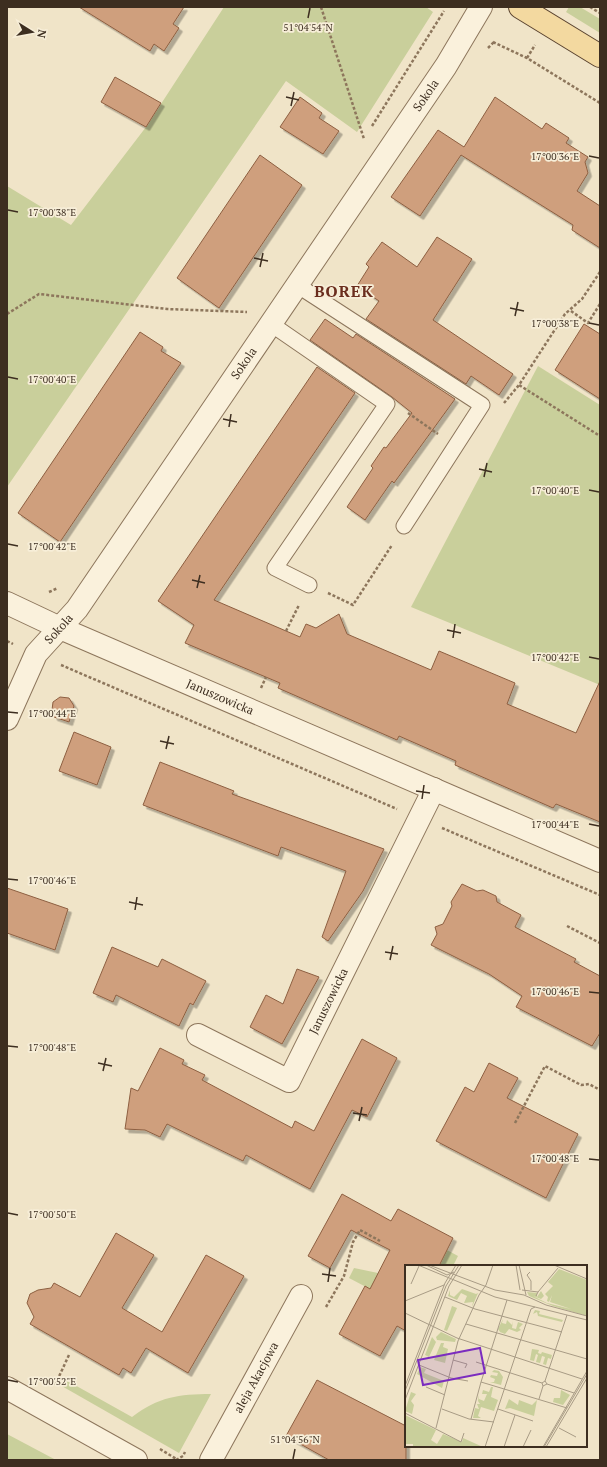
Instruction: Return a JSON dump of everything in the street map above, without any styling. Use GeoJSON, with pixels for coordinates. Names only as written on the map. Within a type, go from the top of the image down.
{"type":"FeatureCollection","features":[{"type":"Feature","properties":{"kind":"main road"},"geometry":{"type":"LineString","coordinates":[[520,7],[600,56]]}},
{"type":"Feature","properties":{"kind":"street","name":"Sokola"},"geometry":{"type":"LineString","coordinates":[[7,719],[36,654],[77,608],[446,66],[481,7]]}},
{"type":"Feature","properties":{"kind":"street","name":"Januszowicka"},"geometry":{"type":"LineString","coordinates":[[7,603],[60,628],[600,861]]}},
{"type":"Feature","properties":{"kind":"street","name":"Januszowicka"},"geometry":{"type":"LineString","coordinates":[[198,1035],[289,1080],[434,789]]}},
{"type":"Feature","properties":{"kind":"street","name":"aleja Akacjowa"},"geometry":{"type":"LineString","coordinates":[[211,1460],[301,1296]]}},
{"type":"Feature","properties":{"kind":"street"},"geometry":{"type":"LineString","coordinates":[[7,1388],[136,1460]]}},
{"type":"Feature","properties":{"kind":"lane"},"geometry":{"type":"LineString","coordinates":[[298,285],[482,405],[404,526]]}},
{"type":"Feature","properties":{"kind":"lane"},"geometry":{"type":"LineString","coordinates":[[271,324],[387,404],[275,568],[309,584]]}},
{"type":"Feature","properties":{"kind":"path"},"geometry":{"type":"LineString","coordinates":[[321,7],[364,139]]}},
{"type":"Feature","properties":{"kind":"path"},"geometry":{"type":"LineString","coordinates":[[590,7],[600,14]]}},
{"type":"Feature","properties":{"kind":"path"},"geometry":{"type":"LineString","coordinates":[[359,145],[444,11]]}},
{"type":"Feature","properties":{"kind":"path"},"geometry":{"type":"LineString","coordinates":[[490,40],[527,58],[600,103]]}},
{"type":"Feature","properties":{"kind":"path"},"geometry":{"type":"LineString","coordinates":[[527,58],[538,40]]}},
{"type":"Feature","properties":{"kind":"path"},"geometry":{"type":"LineString","coordinates":[[600,272],[571,311],[565,314],[519,385],[600,436]]}},
{"type":"Feature","properties":{"kind":"path"},"geometry":{"type":"LineString","coordinates":[[7,314],[39,294],[167,309],[248,312]]}},
{"type":"Feature","properties":{"kind":"path"},"geometry":{"type":"LineString","coordinates":[[571,311],[588,323],[600,304]]}},
{"type":"Feature","properties":{"kind":"path"},"geometry":{"type":"LineString","coordinates":[[244,318],[252,306]]}},
{"type":"Feature","properties":{"kind":"path"},"geometry":{"type":"LineString","coordinates":[[387,404],[405,411],[455,446]]}},
{"type":"Feature","properties":{"kind":"path"},"geometry":{"type":"LineString","coordinates":[[286,632],[309,584],[353,605],[404,526]]}},
{"type":"Feature","properties":{"kind":"path"},"geometry":{"type":"LineString","coordinates":[[45,592],[51,593],[61,584]]}},
{"type":"Feature","properties":{"kind":"path"},"geometry":{"type":"LineString","coordinates":[[7,641],[76,673],[600,895]]}},
{"type":"Feature","properties":{"kind":"path"},"geometry":{"type":"LineString","coordinates":[[261,688],[266,677]]}},
{"type":"Feature","properties":{"kind":"path"},"geometry":{"type":"LineString","coordinates":[[567,926],[600,943]]}},
{"type":"Feature","properties":{"kind":"path"},"geometry":{"type":"LineString","coordinates":[[514,1123],[545,1066],[581,1085],[589,1084],[600,1090]]}},
{"type":"Feature","properties":{"kind":"path"},"geometry":{"type":"LineString","coordinates":[[344,1276],[353,1242],[360,1230],[380,1241]]}},
{"type":"Feature","properties":{"kind":"path"},"geometry":{"type":"LineString","coordinates":[[54,1386],[69,1355]]}},
{"type":"Feature","properties":{"kind":"green space"},"geometry":{"type":"Polygon","coordinates":[[[224,7],[426,7],[433,12],[357,132],[286,81],[7,487],[7,186],[71,225],[146,127],[224,7]]]}},
{"type":"Feature","properties":{"kind":"green space"},"geometry":{"type":"Polygon","coordinates":[[[569,7],[580,7],[600,19],[600,33],[566,12],[569,7]]]}},
{"type":"Feature","properties":{"kind":"green space"},"geometry":{"type":"Polygon","coordinates":[[[538,366],[600,405],[600,685],[411,607],[538,366]]]}},
{"type":"Feature","properties":{"kind":"green space"},"geometry":{"type":"Polygon","coordinates":[[[447,1250],[458,1256],[454,1265],[440,1265],[447,1250]]]}},
{"type":"Feature","properties":{"kind":"green space"},"geometry":{"type":"Polygon","coordinates":[[[354,1268],[378,1273],[405,1287],[405,1307],[349,1278],[354,1268]]]}},
{"type":"Feature","properties":{"kind":"green space"},"geometry":{"type":"Polygon","coordinates":[[[64,1379],[132,1417],[151,1405],[169,1398],[211,1394],[179,1453],[60,1385],[64,1379]]]}},
{"type":"Feature","properties":{"kind":"green space"},"geometry":{"type":"Polygon","coordinates":[[[7,1434],[56,1460],[7,1460],[7,1434]]]}},
{"type":"Feature","properties":{"kind":"building"},"geometry":{"type":"Polygon","coordinates":[[[79,7],[184,7],[173,24],[179,28],[164,51],[154,44],[150,51],[79,7]]]}},
{"type":"Feature","properties":{"kind":"building"},"geometry":{"type":"Polygon","coordinates":[[[115,77],[161,103],[146,127],[101,102],[115,77]]]}},
{"type":"Feature","properties":{"kind":"building"},"geometry":{"type":"Polygon","coordinates":[[[300,97],[322,113],[319,118],[339,131],[323,154],[280,127],[300,97]]]}},
{"type":"Feature","properties":{"kind":"building"},"geometry":{"type":"Polygon","coordinates":[[[495,97],[542,129],[546,123],[569,138],[566,143],[588,157],[585,162],[588,173],[577,191],[600,206],[600,248],[572,230],[573,225],[461,155],[420,216],[391,197],[438,130],[464,147],[495,97]]]}},
{"type":"Feature","properties":{"kind":"building"},"geometry":{"type":"Polygon","coordinates":[[[260,155],[302,185],[219,308],[177,278],[260,155]]]}},
{"type":"Feature","properties":{"kind":"building"},"geometry":{"type":"Polygon","coordinates":[[[437,237],[472,259],[433,320],[513,374],[499,395],[471,376],[466,384],[366,319],[379,301],[357,286],[369,267],[366,264],[382,242],[417,267],[437,237]]]}},
{"type":"Feature","properties":{"kind":"building"},"geometry":{"type":"Polygon","coordinates":[[[325,319],[353,338],[356,334],[455,399],[394,483],[392,481],[365,520],[347,507],[373,468],[371,466],[384,447],[386,448],[412,413],[392,397],[310,340],[325,319]]]}},
{"type":"Feature","properties":{"kind":"building"},"geometry":{"type":"Polygon","coordinates":[[[584,324],[600,334],[600,399],[555,370],[584,324]]]}},
{"type":"Feature","properties":{"kind":"building"},"geometry":{"type":"Polygon","coordinates":[[[140,332],[163,347],[161,351],[181,363],[60,542],[18,513],[140,332]]]}},
{"type":"Feature","properties":{"kind":"building"},"geometry":{"type":"Polygon","coordinates":[[[317,367],[355,393],[214,600],[300,637],[306,624],[316,628],[339,614],[347,634],[431,670],[439,651],[515,683],[507,704],[576,733],[600,681],[600,822],[556,804],[553,808],[455,765],[456,761],[399,736],[397,740],[278,688],[280,683],[185,643],[194,625],[158,601],[317,367]]]}},
{"type":"Feature","properties":{"kind":"building"},"geometry":{"type":"Polygon","coordinates":[[[60,697],[69,698],[74,706],[69,722],[54,717],[52,710],[53,702],[60,697]]]}},
{"type":"Feature","properties":{"kind":"building"},"geometry":{"type":"Polygon","coordinates":[[[74,732],[111,747],[97,785],[59,771],[74,732]]]}},
{"type":"Feature","properties":{"kind":"building"},"geometry":{"type":"Polygon","coordinates":[[[160,762],[234,791],[232,794],[384,849],[363,891],[328,941],[322,937],[346,871],[281,847],[278,856],[143,805],[160,762]]]}},
{"type":"Feature","properties":{"kind":"building"},"geometry":{"type":"Polygon","coordinates":[[[462,884],[477,891],[483,890],[496,896],[497,902],[521,915],[515,927],[576,959],[574,962],[600,976],[600,1033],[592,1046],[516,1007],[522,996],[489,974],[431,945],[437,934],[435,927],[443,924],[452,906],[451,902],[462,884]]]}},
{"type":"Feature","properties":{"kind":"building"},"geometry":{"type":"Polygon","coordinates":[[[7,888],[68,909],[55,950],[7,933],[7,888]]]}},
{"type":"Feature","properties":{"kind":"building"},"geometry":{"type":"Polygon","coordinates":[[[112,947],[158,967],[162,959],[206,981],[193,1005],[190,1003],[179,1026],[116,995],[113,1002],[93,993],[112,947]]]}},
{"type":"Feature","properties":{"kind":"building"},"geometry":{"type":"Polygon","coordinates":[[[297,969],[319,977],[282,1044],[250,1027],[266,995],[283,1004],[297,969]]]}},
{"type":"Feature","properties":{"kind":"building"},"geometry":{"type":"Polygon","coordinates":[[[362,1039],[397,1058],[367,1117],[352,1110],[310,1189],[246,1155],[243,1161],[167,1124],[160,1137],[145,1130],[125,1129],[131,1088],[138,1091],[160,1048],[184,1060],[182,1064],[205,1075],[202,1080],[292,1128],[295,1121],[314,1131],[362,1039]]]}},
{"type":"Feature","properties":{"kind":"building"},"geometry":{"type":"Polygon","coordinates":[[[489,1063],[518,1078],[507,1098],[578,1134],[546,1198],[436,1141],[465,1087],[474,1092],[489,1063]]]}},
{"type":"Feature","properties":{"kind":"building"},"geometry":{"type":"Polygon","coordinates":[[[342,1194],[391,1221],[398,1209],[453,1238],[440,1265],[405,1265],[405,1330],[397,1326],[380,1356],[339,1334],[365,1286],[370,1289],[390,1250],[351,1230],[330,1268],[308,1256],[342,1194]]]}},
{"type":"Feature","properties":{"kind":"building"},"geometry":{"type":"Polygon","coordinates":[[[116,1233],[154,1255],[122,1308],[162,1332],[206,1255],[244,1276],[188,1373],[146,1348],[131,1373],[123,1368],[119,1375],[30,1324],[34,1317],[27,1303],[30,1294],[38,1290],[51,1288],[54,1283],[80,1297],[116,1233]]]}},
{"type":"Feature","properties":{"kind":"building"},"geometry":{"type":"Polygon","coordinates":[[[317,1380],[405,1425],[406,1460],[329,1460],[286,1436],[317,1380]]]}},
{"type":"Feature","properties":{"kind":"district","name":"BOREK"},"geometry":{"type":"Point","coordinates":[344,291]}}]}
